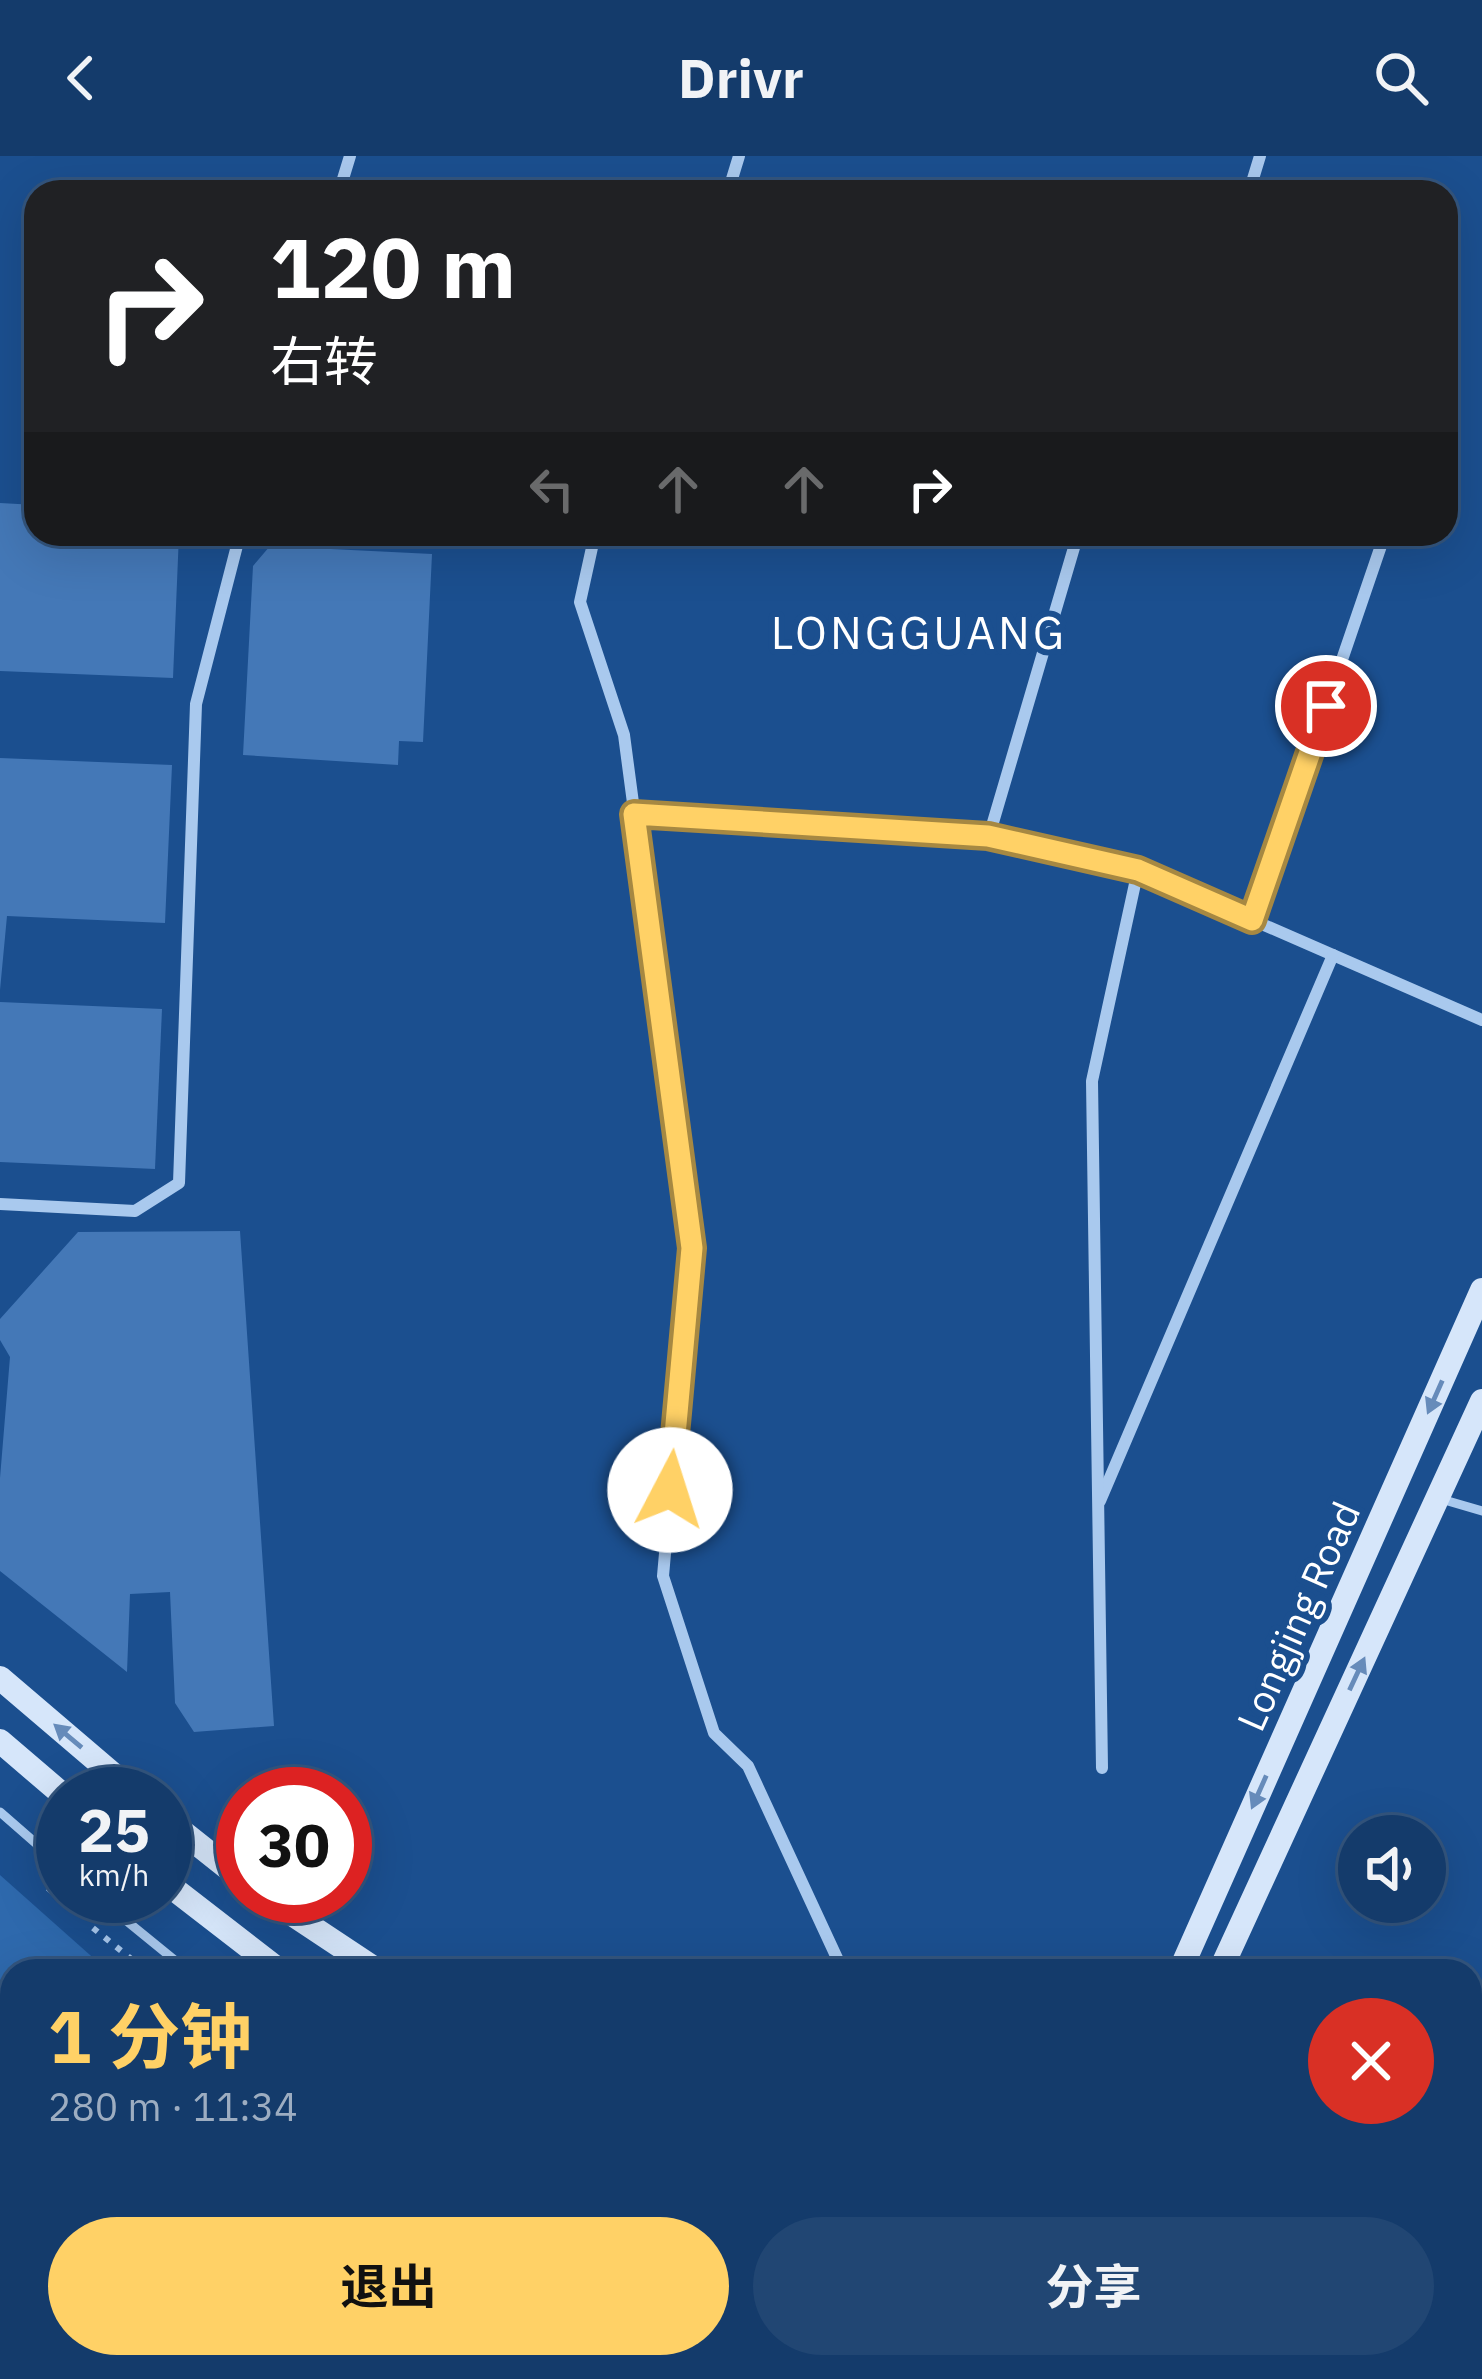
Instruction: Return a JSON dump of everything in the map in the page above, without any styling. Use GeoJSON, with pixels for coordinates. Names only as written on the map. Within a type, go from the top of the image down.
{"type":"FeatureCollection","features":[{"type":"Feature","properties":{"kind":"street"},"geometry":{"type":"LineString","coordinates":[[0,1204],[135,1211],[179,1183],[196,704],[237,546]]}},
{"type":"Feature","properties":{"kind":"street"},"geometry":{"type":"LineString","coordinates":[[592,546],[580,602],[624,735],[692,1248],[662,1576],[714,1733],[748,1766],[837,1959]]}},
{"type":"Feature","properties":{"kind":"street"},"geometry":{"type":"LineString","coordinates":[[988,836],[1074,546]]}},
{"type":"Feature","properties":{"kind":"street"},"geometry":{"type":"LineString","coordinates":[[1252,920],[1381,546]]}},
{"type":"Feature","properties":{"kind":"street"},"geometry":{"type":"LineString","coordinates":[[634,814],[988,836],[1138,870],[1482,1020]]}},
{"type":"Feature","properties":{"kind":"street"},"geometry":{"type":"LineString","coordinates":[[1102,1768],[1092,1081],[1138,870]]}},
{"type":"Feature","properties":{"kind":"street"},"geometry":{"type":"LineString","coordinates":[[1098,1506],[1333,956]]}},
{"type":"Feature","properties":{"kind":"street","name":"Longjing Road"},"geometry":{"type":"LineString","coordinates":[[1185,1959],[1482,1290]]}},
{"type":"Feature","properties":{"kind":"street","name":"Longjing Road"},"geometry":{"type":"LineString","coordinates":[[1226,1959],[1482,1401]]}},
{"type":"Feature","properties":{"kind":"street"},"geometry":{"type":"LineString","coordinates":[[0,1678],[104,1767]]}},
{"type":"Feature","properties":{"kind":"street"},"geometry":{"type":"LineString","coordinates":[[0,1741],[36,1772]]}},
{"type":"Feature","properties":{"kind":"street"},"geometry":{"type":"LineString","coordinates":[[192,1840],[216,1859]]}},
{"type":"Feature","properties":{"kind":"street"},"geometry":{"type":"LineString","coordinates":[[192,1903],[264,1959]]}},
{"type":"Feature","properties":{"kind":"street"},"geometry":{"type":"LineString","coordinates":[[305,1923],[359,1959]]}},
{"type":"Feature","properties":{"kind":"lane"},"geometry":{"type":"LineString","coordinates":[[1438,1498],[1482,1511]]}},
{"type":"Feature","properties":{"kind":"lane"},"geometry":{"type":"LineString","coordinates":[[0,1811],[36,1843]]}},
{"type":"Feature","properties":{"kind":"lane"},"geometry":{"type":"LineString","coordinates":[[129,1923],[173,1959]]}},
{"type":"Feature","properties":{"kind":"path"},"geometry":{"type":"LineString","coordinates":[[35,1876],[132,1959]]}},
{"type":"Feature","properties":{"kind":"shaded area"},"geometry":{"type":"Polygon","coordinates":[[[0,1875],[36,1907],[36,1923],[54,1923],[94,1959],[0,1959],[0,1875]]]}},
{"type":"Feature","properties":{"kind":"building"},"geometry":{"type":"Polygon","coordinates":[[[0,503],[24,504],[24,546],[178,546],[173,678],[0,671],[0,503]]]}},
{"type":"Feature","properties":{"kind":"building"},"geometry":{"type":"Polygon","coordinates":[[[270,546],[432,554],[423,742],[399,741],[398,765],[243,755],[253,566],[270,546]]]}},
{"type":"Feature","properties":{"kind":"building"},"geometry":{"type":"Polygon","coordinates":[[[0,758],[172,765],[165,923],[7,916],[0,990],[0,758]]]}},
{"type":"Feature","properties":{"kind":"building"},"geometry":{"type":"Polygon","coordinates":[[[0,1002],[162,1009],[155,1169],[0,1162],[0,1002]]]}},
{"type":"Feature","properties":{"kind":"building"},"geometry":{"type":"Polygon","coordinates":[[[240,1231],[274,1726],[194,1732],[175,1703],[170,1592],[130,1594],[127,1672],[0,1571],[0,1478],[10,1357],[0,1340],[0,1319],[78,1232],[240,1231]]]}},
{"type":"Feature","properties":{"kind":"district","name":"LONGGUANG"},"geometry":{"type":"Point","coordinates":[919,632]}},
{"type":"Feature","properties":{"kind":"route"},"geometry":{"type":"LineString","coordinates":[[670,1490],[692,1248],[634,814],[988,836],[1138,870],[1252,920],[1326,706]]}}]}
